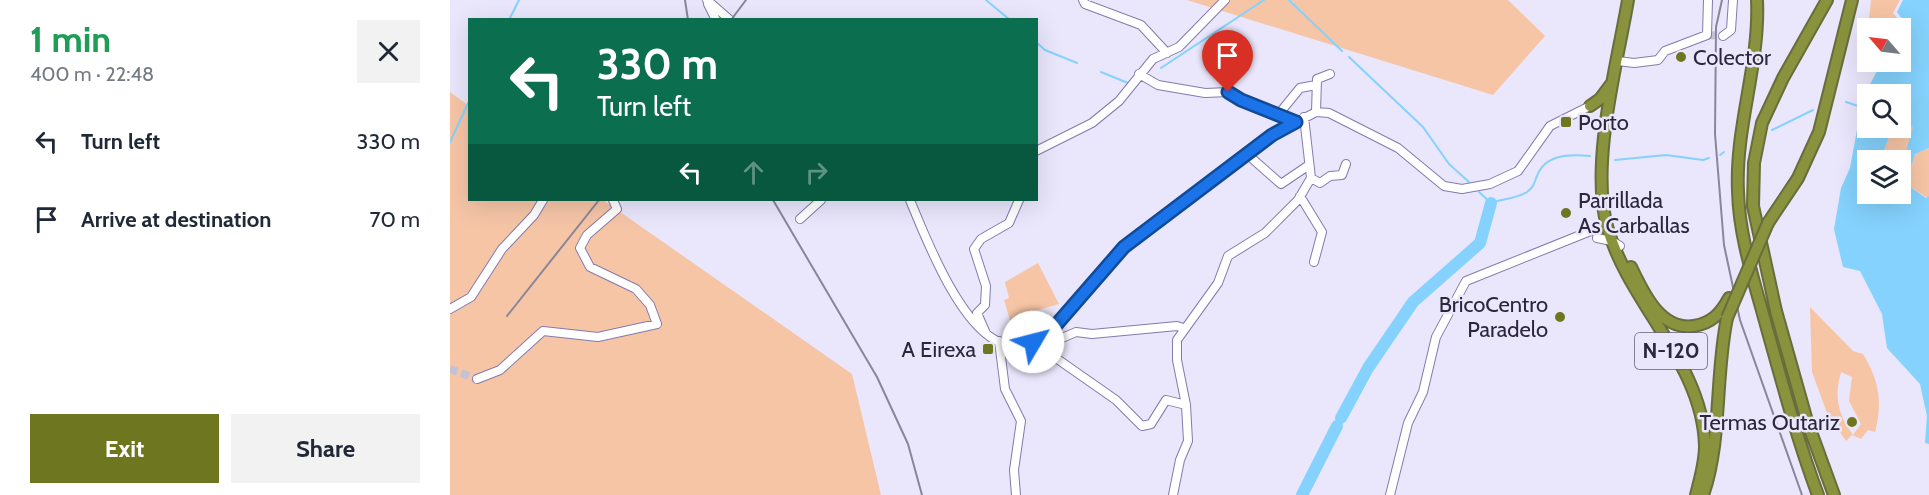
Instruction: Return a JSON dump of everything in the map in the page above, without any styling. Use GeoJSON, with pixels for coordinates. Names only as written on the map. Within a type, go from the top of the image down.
{"type":"FeatureCollection","features":[{"type":"Feature","properties":{"kind":"highway","name":"N-120"},"geometry":{"type":"LineString","coordinates":[[1628,0],[1601,175],[1605,215],[1632,284],[1694,394],[1701,417],[1705,446],[1703,470],[1696,495]]}},
{"type":"Feature","properties":{"kind":"highway"},"geometry":{"type":"LineString","coordinates":[[1757,0],[1754,50],[1739,161],[1738,190],[1741,217],[1749,263],[1793,425],[1818,495]]}},
{"type":"Feature","properties":{"kind":"highway"},"geometry":{"type":"LineString","coordinates":[[1827,0],[1762,123],[1754,163],[1754,206],[1776,311],[1807,421],[1834,495]]}},
{"type":"Feature","properties":{"kind":"highway","name":"N-120"},"geometry":{"type":"LineString","coordinates":[[1616,243],[1650,300],[1671,322],[1686,327],[1704,324],[1719,314],[1768,223],[1798,178],[1819,132],[1852,0]]}},
{"type":"Feature","properties":{"kind":"highway"},"geometry":{"type":"LineString","coordinates":[[1590,106],[1600,99],[1615,78]]}},
{"type":"Feature","properties":{"kind":"highway"},"geometry":{"type":"LineString","coordinates":[[1590,106],[1602,105],[1609,113]]}},
{"type":"Feature","properties":{"kind":"highway","name":"N-120"},"geometry":{"type":"LineString","coordinates":[[1703,495],[1713,446],[1718,371],[1727,318],[1768,223]]}},
{"type":"Feature","properties":{"kind":"street"},"geometry":{"type":"LineString","coordinates":[[706,0],[715,18]]}},
{"type":"Feature","properties":{"kind":"street"},"geometry":{"type":"LineString","coordinates":[[706,0],[728,18]]}},
{"type":"Feature","properties":{"kind":"street"},"geometry":{"type":"LineString","coordinates":[[1083,0],[1085,4],[1141,25],[1167,52]]}},
{"type":"Feature","properties":{"kind":"street"},"geometry":{"type":"LineString","coordinates":[[1038,151],[1092,123],[1119,100],[1153,59],[1179,46],[1225,0]]}},
{"type":"Feature","properties":{"kind":"street"},"geometry":{"type":"LineString","coordinates":[[1618,61],[1634,63],[1658,60],[1665,51],[1707,35],[1708,0]]}},
{"type":"Feature","properties":{"kind":"street"},"geometry":{"type":"LineString","coordinates":[[1723,36],[1731,30],[1733,0]]}},
{"type":"Feature","properties":{"kind":"street"},"geometry":{"type":"LineString","coordinates":[[1139,74],[1158,85],[1205,93],[1228,92],[1241,100],[1296,122]]}},
{"type":"Feature","properties":{"kind":"street"},"geometry":{"type":"LineString","coordinates":[[1316,112],[1316,85],[1321,76],[1330,74]]}},
{"type":"Feature","properties":{"kind":"street"},"geometry":{"type":"LineString","coordinates":[[1278,115],[1300,88],[1316,85]]}},
{"type":"Feature","properties":{"kind":"street"},"geometry":{"type":"LineString","coordinates":[[910,201],[960,308],[986,335],[999,341],[1039,342],[1124,247],[1247,154],[1304,117],[1316,112],[1329,113],[1398,148],[1444,186],[1462,189],[1490,184],[1518,171],[1550,126],[1590,106]]}},
{"type":"Feature","properties":{"kind":"street"},"geometry":{"type":"LineString","coordinates":[[1173,495],[1180,460],[1188,441],[1186,405],[1177,360],[1177,340],[1183,328],[1199,312],[1218,283],[1228,256],[1265,233],[1300,196],[1311,178],[1304,117]]}},
{"type":"Feature","properties":{"kind":"street"},"geometry":{"type":"LineString","coordinates":[[1247,154],[1281,184],[1309,165]]}},
{"type":"Feature","properties":{"kind":"street"},"geometry":{"type":"LineString","coordinates":[[1311,178],[1320,183],[1330,176],[1342,175],[1346,164]]}},
{"type":"Feature","properties":{"kind":"street"},"geometry":{"type":"LineString","coordinates":[[1300,196],[1322,232],[1314,262]]}},
{"type":"Feature","properties":{"kind":"street"},"geometry":{"type":"LineString","coordinates":[[450,309],[471,297],[502,249],[534,215],[542,201]]}},
{"type":"Feature","properties":{"kind":"street"},"geometry":{"type":"LineString","coordinates":[[477,379],[500,370],[543,331],[598,337],[657,324],[650,305],[636,289],[590,267],[580,249],[587,235],[617,208],[614,201]]}},
{"type":"Feature","properties":{"kind":"street"},"geometry":{"type":"LineString","coordinates":[[800,219],[820,201]]}},
{"type":"Feature","properties":{"kind":"street"},"geometry":{"type":"LineString","coordinates":[[986,335],[977,313],[985,305],[986,286],[974,249],[981,239],[1009,223],[1019,201]]}},
{"type":"Feature","properties":{"kind":"street"},"geometry":{"type":"LineString","coordinates":[[1390,495],[1408,423],[1423,392],[1436,337],[1466,281],[1593,230]]}},
{"type":"Feature","properties":{"kind":"street"},"geometry":{"type":"LineString","coordinates":[[1597,238],[1616,243]]}},
{"type":"Feature","properties":{"kind":"street"},"geometry":{"type":"LineString","coordinates":[[1046,335],[1055,341],[1076,332],[1092,334],[1183,328]]}},
{"type":"Feature","properties":{"kind":"street"},"geometry":{"type":"LineString","coordinates":[[999,341],[1005,389],[1021,421],[1014,470],[1016,495]]}},
{"type":"Feature","properties":{"kind":"street"},"geometry":{"type":"LineString","coordinates":[[1033,342],[1116,400],[1142,426],[1151,424],[1166,400],[1186,405]]}},
{"type":"Feature","properties":{"kind":"shaded area"},"geometry":{"type":"Polygon","coordinates":[[[1187,0],[1508,0],[1545,36],[1493,95],[1187,0]]]}},
{"type":"Feature","properties":{"kind":"shaded area"},"geometry":{"type":"Polygon","coordinates":[[[1871,0],[1900,0],[1893,13],[1897,18],[1869,18],[1871,0]]]}},
{"type":"Feature","properties":{"kind":"shaded area"},"geometry":{"type":"Polygon","coordinates":[[[450,92],[468,105],[468,201],[604,201],[852,374],[881,495],[450,495],[450,92]]]}},
{"type":"Feature","properties":{"kind":"shaded area"},"geometry":{"type":"Polygon","coordinates":[[[1889,138],[1911,138],[1907,150],[1884,150],[1889,138]]]}},
{"type":"Feature","properties":{"kind":"shaded area"},"geometry":{"type":"Polygon","coordinates":[[[1929,148],[1929,196],[1927,198],[1911,187],[1911,167],[1915,154],[1929,148]]]}},
{"type":"Feature","properties":{"kind":"shaded area"},"geometry":{"type":"Polygon","coordinates":[[[1038,263],[1059,304],[1035,311],[1040,336],[1016,340],[1004,300],[1009,298],[1005,282],[1038,263]]]}},
{"type":"Feature","properties":{"kind":"shaded area"},"geometry":{"type":"Polygon","coordinates":[[[1810,307],[1853,351],[1863,354],[1873,373],[1879,401],[1875,432],[1868,430],[1861,439],[1852,435],[1846,441],[1827,413],[1812,372],[1810,307]],[[1841,372],[1838,397],[1841,413],[1853,435],[1861,424],[1849,401],[1852,377],[1841,372]]]}},
{"type":"Feature","properties":{"kind":"water"},"geometry":{"type":"Polygon","coordinates":[[[1903,0],[1929,0],[1929,148],[1915,154],[1911,167],[1911,150],[1906,150],[1913,127],[1911,127],[1911,84],[1870,84],[1877,72],[1911,72],[1911,18],[1901,18],[1897,12],[1903,0]]]}},
{"type":"Feature","properties":{"kind":"water"},"geometry":{"type":"Polygon","coordinates":[[[1857,130],[1857,138],[1889,138],[1884,150],[1857,150],[1857,204],[1911,204],[1911,188],[1926,198],[1929,196],[1929,444],[1925,443],[1927,416],[1920,384],[1887,348],[1882,314],[1860,271],[1843,267],[1834,229],[1841,188],[1850,168],[1857,130]]]}},
{"type":"Feature","properties":{"kind":"waterway"},"geometry":{"type":"LineString","coordinates":[[510,18],[519,0]]}},
{"type":"Feature","properties":{"kind":"waterway"},"geometry":{"type":"LineString","coordinates":[[986,0],[1008,18]]}},
{"type":"Feature","properties":{"kind":"waterway"},"geometry":{"type":"LineString","coordinates":[[1161,68],[1264,0]]}},
{"type":"Feature","properties":{"kind":"waterway"},"geometry":{"type":"LineString","coordinates":[[1289,0],[1342,51]]}},
{"type":"Feature","properties":{"kind":"waterway"},"geometry":{"type":"LineString","coordinates":[[1038,44],[1045,50],[1077,63]]}},
{"type":"Feature","properties":{"kind":"waterway"},"geometry":{"type":"LineString","coordinates":[[1349,57],[1423,127],[1449,164],[1469,182]]}},
{"type":"Feature","properties":{"kind":"waterway"},"geometry":{"type":"LineString","coordinates":[[1101,72],[1128,83]]}},
{"type":"Feature","properties":{"kind":"waterway"},"geometry":{"type":"LineString","coordinates":[[1846,102],[1857,106]]}},
{"type":"Feature","properties":{"kind":"waterway"},"geometry":{"type":"LineString","coordinates":[[450,142],[468,103]]}},
{"type":"Feature","properties":{"kind":"waterway"},"geometry":{"type":"LineString","coordinates":[[1772,130],[1813,110]]}},
{"type":"Feature","properties":{"kind":"waterway"},"geometry":{"type":"LineString","coordinates":[[1720,155],[1724,152]]}},
{"type":"Feature","properties":{"kind":"waterway"},"geometry":{"type":"LineString","coordinates":[[1479,192],[1491,203],[1519,196],[1534,185],[1541,169],[1552,159],[1574,155],[1590,156]]}},
{"type":"Feature","properties":{"kind":"waterway"},"geometry":{"type":"LineString","coordinates":[[1615,160],[1666,155],[1703,160],[1709,158]]}},
{"type":"Feature","properties":{"kind":"waterway"},"geometry":{"type":"LineString","coordinates":[[1341,418],[1368,368],[1413,302],[1480,243],[1491,203]]}},
{"type":"Feature","properties":{"kind":"waterway"},"geometry":{"type":"LineString","coordinates":[[1302,495],[1337,426]]}},
{"type":"Feature","properties":{"kind":"tunnel"},"geometry":{"type":"LineString","coordinates":[[1707,35],[1723,36]]}},
{"type":"Feature","properties":{"kind":"tunnel"},"geometry":{"type":"LineString","coordinates":[[450,369],[477,379]]}},
{"type":"Feature","properties":{"kind":"railway"},"geometry":{"type":"LineString","coordinates":[[685,0],[688,18]]}},
{"type":"Feature","properties":{"kind":"railway"},"geometry":{"type":"LineString","coordinates":[[732,18],[746,0]]}},
{"type":"Feature","properties":{"kind":"railway"},"geometry":{"type":"LineString","coordinates":[[1722,0],[1716,27],[1715,134],[1724,245],[1740,320],[1802,495]]}},
{"type":"Feature","properties":{"kind":"railway"},"geometry":{"type":"LineString","coordinates":[[507,316],[598,201]]}},
{"type":"Feature","properties":{"kind":"railway"},"geometry":{"type":"LineString","coordinates":[[774,201],[877,377],[908,444],[922,495]]}},
{"type":"Feature","properties":{"kind":"place","name":"Colector"},"geometry":{"type":"Point","coordinates":[1681,57]}},
{"type":"Feature","properties":{"kind":"place","name":"Porto"},"geometry":{"type":"Point","coordinates":[1566,122]}},
{"type":"Feature","properties":{"kind":"place","name":"Parrillada As Carballas"},"geometry":{"type":"Point","coordinates":[1566,213]}},
{"type":"Feature","properties":{"kind":"place","name":"BricoCentro Paradelo"},"geometry":{"type":"Point","coordinates":[1560,317]}},
{"type":"Feature","properties":{"kind":"place","name":"A Eirexa"},"geometry":{"type":"Point","coordinates":[988,349]}},
{"type":"Feature","properties":{"kind":"place","name":"Termas Outariz"},"geometry":{"type":"Point","coordinates":[1852,422]}},
{"type":"Feature","properties":{"kind":"route"},"geometry":{"type":"LineString","coordinates":[[1033,342],[1039,342],[1050,332],[1124,247],[1272,135],[1296,122],[1241,100],[1228,92]]}}]}
